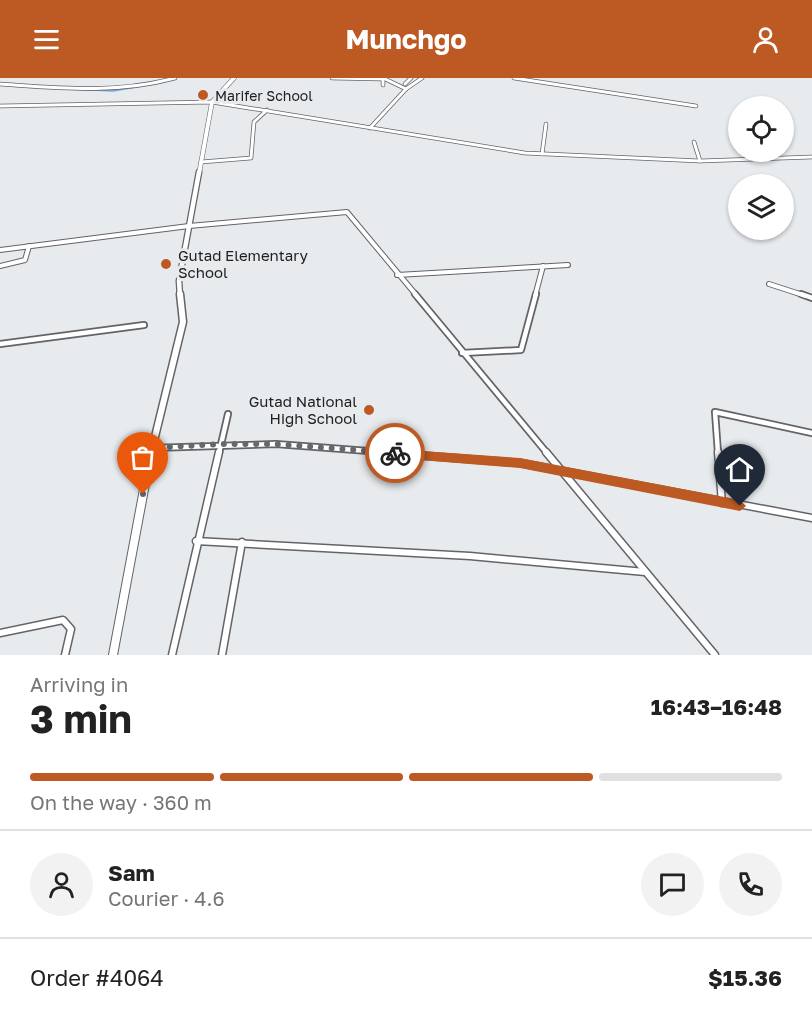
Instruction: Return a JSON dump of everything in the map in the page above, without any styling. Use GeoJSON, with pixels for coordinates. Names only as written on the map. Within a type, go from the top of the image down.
{"type":"FeatureCollection","features":[{"type":"Feature","properties":{"kind":"main road"},"geometry":{"type":"LineString","coordinates":[[114,655],[152,448],[183,322],[184,310],[179,282],[212,102],[234,78]]}},
{"type":"Feature","properties":{"kind":"street"},"geometry":{"type":"LineString","coordinates":[[0,84],[74,91],[102,91],[138,88],[175,78]]}},
{"type":"Feature","properties":{"kind":"street"},"geometry":{"type":"LineString","coordinates":[[332,78],[383,79],[406,89]]}},
{"type":"Feature","properties":{"kind":"street"},"geometry":{"type":"LineString","coordinates":[[405,84],[411,78]]}},
{"type":"Feature","properties":{"kind":"street"},"geometry":{"type":"LineString","coordinates":[[370,128],[406,89],[422,78]]}},
{"type":"Feature","properties":{"kind":"street"},"geometry":{"type":"LineString","coordinates":[[514,78],[696,106]]}},
{"type":"Feature","properties":{"kind":"street"},"geometry":{"type":"LineString","coordinates":[[383,79],[383,85]]}},
{"type":"Feature","properties":{"kind":"street"},"geometry":{"type":"LineString","coordinates":[[0,106],[212,102],[481,148],[542,154],[700,161],[812,157]]}},
{"type":"Feature","properties":{"kind":"street"},"geometry":{"type":"LineString","coordinates":[[201,162],[251,158],[254,122],[267,110]]}},
{"type":"Feature","properties":{"kind":"street"},"geometry":{"type":"LineString","coordinates":[[542,154],[546,124]]}},
{"type":"Feature","properties":{"kind":"street"},"geometry":{"type":"LineString","coordinates":[[694,142],[700,161]]}},
{"type":"Feature","properties":{"kind":"street"},"geometry":{"type":"LineString","coordinates":[[0,250],[189,226],[346,212],[715,655]]}},
{"type":"Feature","properties":{"kind":"street"},"geometry":{"type":"LineString","coordinates":[[0,266],[25,260],[29,246]]}},
{"type":"Feature","properties":{"kind":"street"},"geometry":{"type":"LineString","coordinates":[[397,275],[568,265]]}},
{"type":"Feature","properties":{"kind":"street"},"geometry":{"type":"LineString","coordinates":[[462,353],[521,350],[543,266]]}},
{"type":"Feature","properties":{"kind":"street"},"geometry":{"type":"LineString","coordinates":[[769,284],[812,298]]}},
{"type":"Feature","properties":{"kind":"street"},"geometry":{"type":"LineString","coordinates":[[0,344],[144,325]]}},
{"type":"Feature","properties":{"kind":"street"},"geometry":{"type":"LineString","coordinates":[[722,503],[715,412],[812,433]]}},
{"type":"Feature","properties":{"kind":"street"},"geometry":{"type":"LineString","coordinates":[[172,655],[196,542],[228,414]]}},
{"type":"Feature","properties":{"kind":"street"},"geometry":{"type":"LineString","coordinates":[[152,448],[221,444],[300,446],[520,463],[722,503],[812,518]]}},
{"type":"Feature","properties":{"kind":"street"},"geometry":{"type":"LineString","coordinates":[[196,542],[242,542],[470,556],[645,572]]}},
{"type":"Feature","properties":{"kind":"street"},"geometry":{"type":"LineString","coordinates":[[222,655],[242,542]]}},
{"type":"Feature","properties":{"kind":"street"},"geometry":{"type":"LineString","coordinates":[[0,633],[63,620],[71,629],[65,655]]}},
{"type":"Feature","properties":{"kind":"waterway"},"geometry":{"type":"LineString","coordinates":[[25,87],[113,91],[165,82]]}},
{"type":"Feature","properties":{"kind":"way so far"},"geometry":{"type":"LineString","coordinates":[[143,494],[152,448],[276,444],[395,453]]}},
{"type":"Feature","properties":{"kind":"place","name":"Marifer School"},"geometry":{"type":"Point","coordinates":[203,95]}},
{"type":"Feature","properties":{"kind":"place","name":"Gutad Elementary School"},"geometry":{"type":"Point","coordinates":[166,264]}},
{"type":"Feature","properties":{"kind":"place","name":"Gutad National High School"},"geometry":{"type":"Point","coordinates":[369,410]}},
{"type":"Feature","properties":{"kind":"route"},"geometry":{"type":"LineString","coordinates":[[395,453],[520,463],[627,482],[740,506]]}}]}
